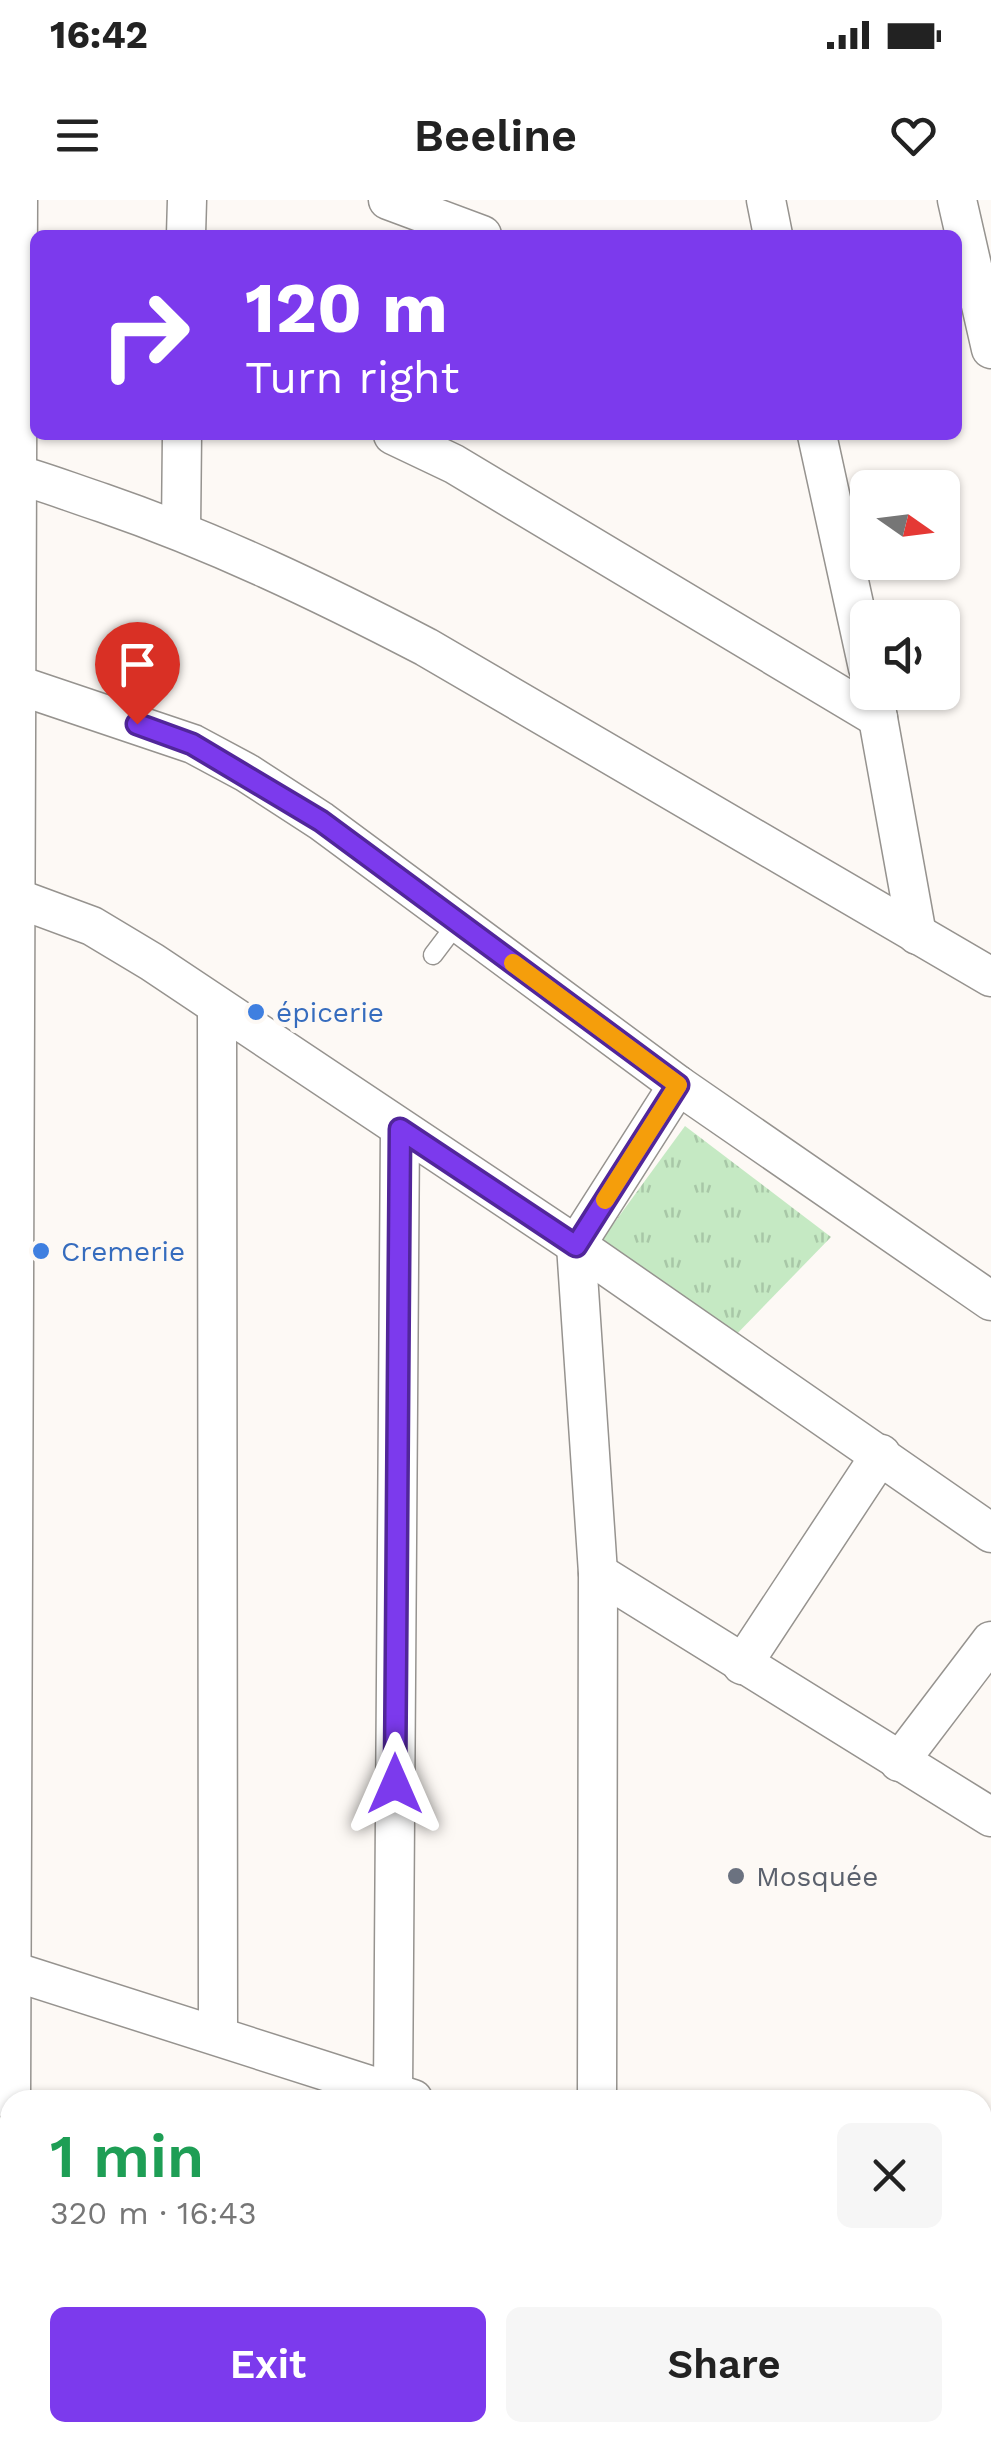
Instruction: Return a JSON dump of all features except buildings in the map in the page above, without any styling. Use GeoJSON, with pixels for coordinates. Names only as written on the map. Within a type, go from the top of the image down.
{"type":"FeatureCollection","features":[{"type":"Feature","properties":{"kind":"street"},"geometry":{"type":"LineString","coordinates":[[11,2090],[6,1969],[8,472],[18,200]]}},
{"type":"Feature","properties":{"kind":"street"},"geometry":{"type":"LineString","coordinates":[[186,230],[187,200]]}},
{"type":"Feature","properties":{"kind":"street"},"geometry":{"type":"LineString","coordinates":[[388,200],[469,230]]}},
{"type":"Feature","properties":{"kind":"street"},"geometry":{"type":"LineString","coordinates":[[766,200],[772,230]]}},
{"type":"Feature","properties":{"kind":"street"},"geometry":{"type":"LineString","coordinates":[[956,200],[991,350]]}},
{"type":"Feature","properties":{"kind":"street"},"geometry":{"type":"LineString","coordinates":[[181,530],[182,440]]}},
{"type":"Feature","properties":{"kind":"street"},"geometry":{"type":"LineString","coordinates":[[416,440],[460,449],[850,689]]}},
{"type":"Feature","properties":{"kind":"street"},"geometry":{"type":"LineString","coordinates":[[818,440],[853,600]]}},
{"type":"Feature","properties":{"kind":"street"},"geometry":{"type":"LineString","coordinates":[[8,472],[181,530],[255,560],[426,647],[991,976]]}},
{"type":"Feature","properties":{"kind":"street"},"geometry":{"type":"LineString","coordinates":[[8,682],[192,744],[321,821],[678,1085],[991,1301]]}},
{"type":"Feature","properties":{"kind":"street"},"geometry":{"type":"LineString","coordinates":[[877,710],[916,935]]}},
{"type":"Feature","properties":{"kind":"street"},"geometry":{"type":"LineString","coordinates":[[7,894],[92,926],[217,1006],[576,1246],[991,1533]]}},
{"type":"Feature","properties":{"kind":"street"},"geometry":{"type":"LineString","coordinates":[[217,1006],[218,2034]]}},
{"type":"Feature","properties":{"kind":"street"},"geometry":{"type":"LineString","coordinates":[[598,2090],[598,1573],[576,1246],[678,1085]]}},
{"type":"Feature","properties":{"kind":"street"},"geometry":{"type":"LineString","coordinates":[[400,1129],[404,2090]]}},
{"type":"Feature","properties":{"kind":"street"},"geometry":{"type":"LineString","coordinates":[[742,1666],[881,1454]]}},
{"type":"Feature","properties":{"kind":"street"},"geometry":{"type":"LineString","coordinates":[[598,1573],[991,1818]]}},
{"type":"Feature","properties":{"kind":"street"},"geometry":{"type":"LineString","coordinates":[[899,1762],[991,1641]]}},
{"type":"Feature","properties":{"kind":"street"},"geometry":{"type":"LineString","coordinates":[[6,1969],[386,2090]]}},
{"type":"Feature","properties":{"kind":"lane"},"geometry":{"type":"LineString","coordinates":[[433,955],[458,922]]}},
{"type":"Feature","properties":{"kind":"green space"},"geometry":{"type":"Polygon","coordinates":[[[685,1126],[831,1237],[731,1340],[598,1245],[685,1126]]]}},
{"type":"Feature","properties":{"kind":"slow traffic"},"geometry":{"type":"LineString","coordinates":[[513,963],[678,1085],[605,1200]]}},
{"type":"Feature","properties":{"kind":"place","name":"épicerie"},"geometry":{"type":"Point","coordinates":[256,1012]}},
{"type":"Feature","properties":{"kind":"place","name":"Cremerie"},"geometry":{"type":"Point","coordinates":[41,1251]}},
{"type":"Feature","properties":{"kind":"place","name":"Mosquée"},"geometry":{"type":"Point","coordinates":[736,1876]}},
{"type":"Feature","properties":{"kind":"route"},"geometry":{"type":"LineString","coordinates":[[137,724],[192,744],[247,773],[321,821],[678,1085],[576,1246],[400,1129],[395,1784]]}}]}
